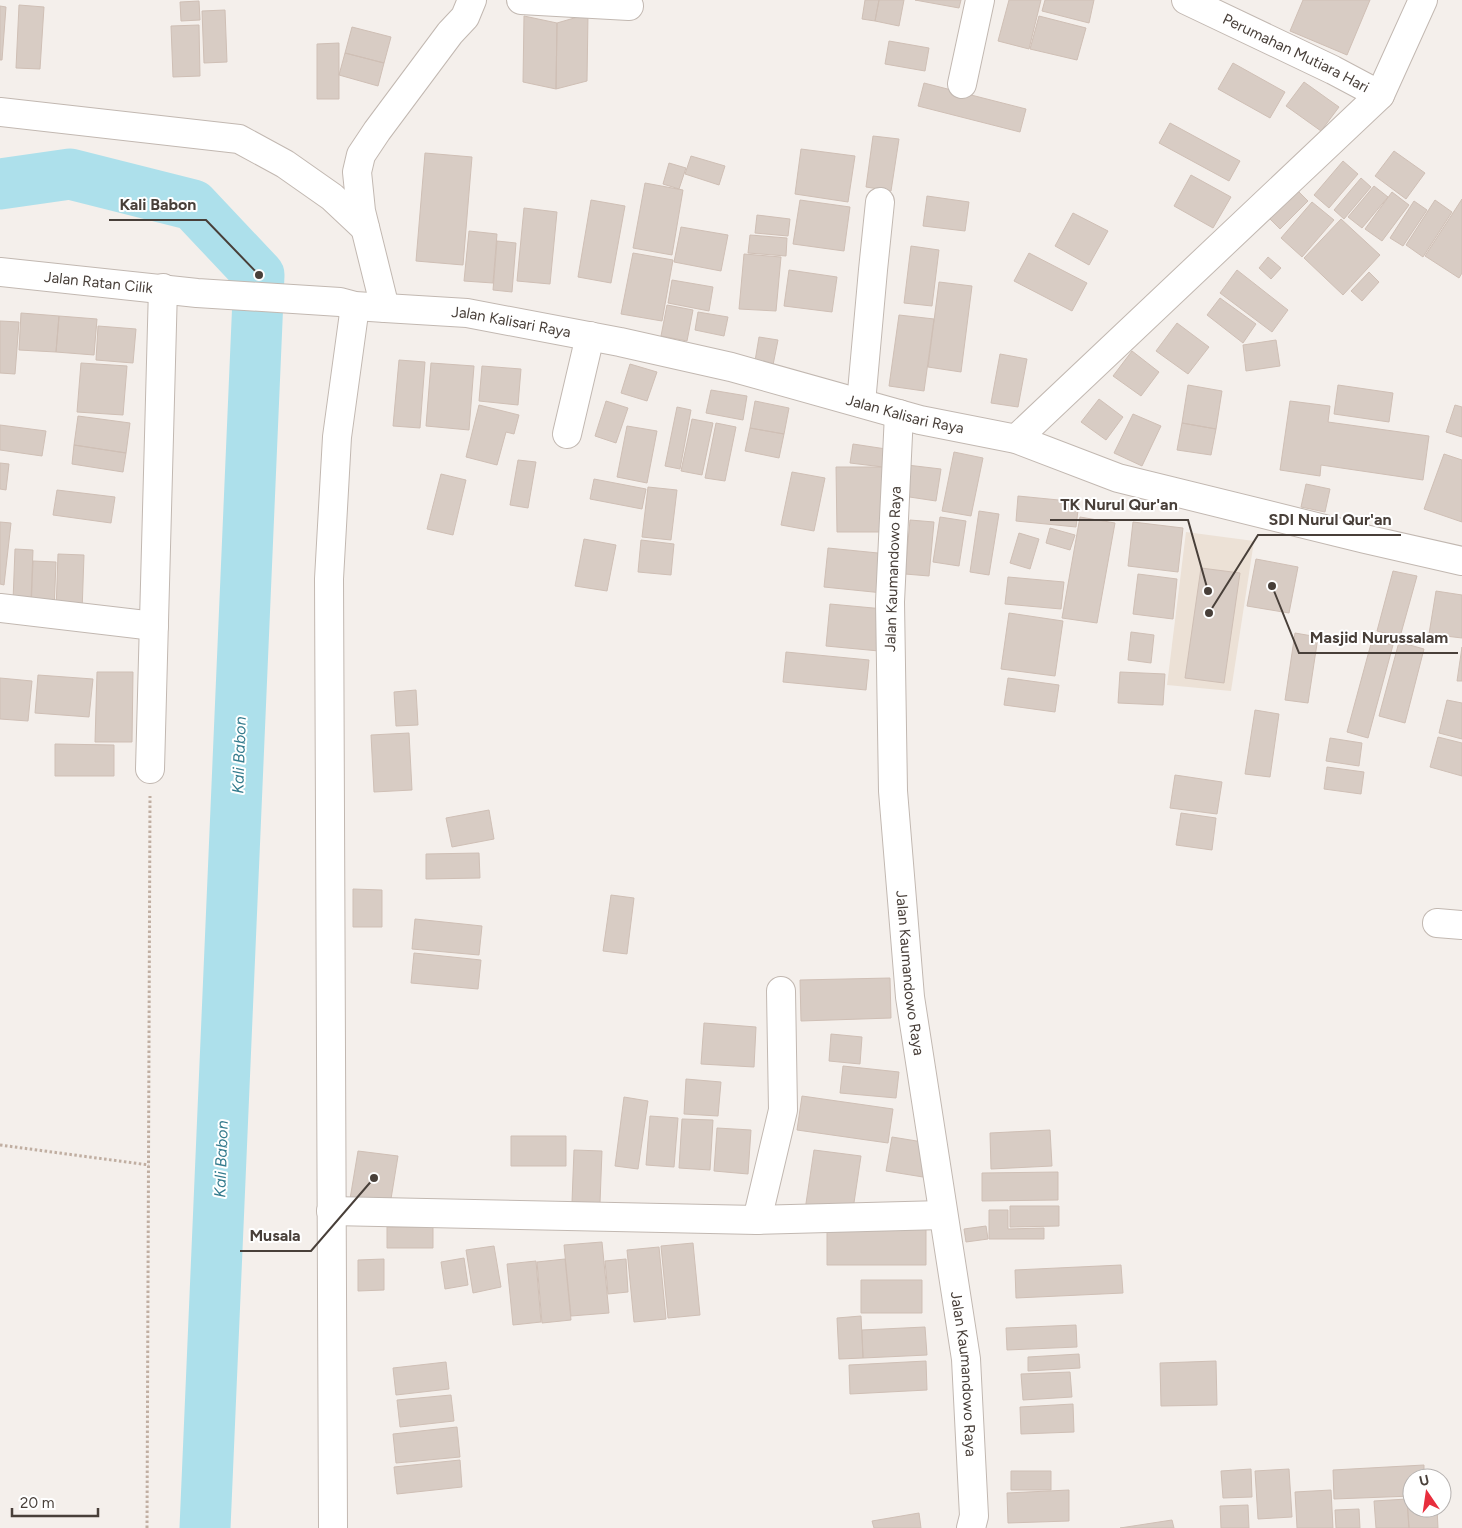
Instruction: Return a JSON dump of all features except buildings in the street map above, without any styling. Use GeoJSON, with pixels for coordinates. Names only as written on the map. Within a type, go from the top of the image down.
{"type":"FeatureCollection","features":[{"type":"Feature","properties":{"kind":"street"},"geometry":{"type":"LineString","coordinates":[[384,308],[364,228],[356,172],[362,155],[377,131],[450,33],[465,17],[472,0]]}},
{"type":"Feature","properties":{"kind":"street"},"geometry":{"type":"LineString","coordinates":[[521,0],[629,6]]}},
{"type":"Feature","properties":{"kind":"street"},"geometry":{"type":"LineString","coordinates":[[962,84],[980,0]]}},
{"type":"Feature","properties":{"kind":"street","name":"Perumahan Mutiara Hari"},"geometry":{"type":"LineString","coordinates":[[1186,0],[1333,70],[1380,95]]}},
{"type":"Feature","properties":{"kind":"street"},"geometry":{"type":"LineString","coordinates":[[1016,439],[1380,95],[1423,0]]}},
{"type":"Feature","properties":{"kind":"street"},"geometry":{"type":"LineString","coordinates":[[0,112],[239,139],[285,164],[332,197],[364,228]]}},
{"type":"Feature","properties":{"kind":"street"},"geometry":{"type":"LineString","coordinates":[[861,403],[872,270],[880,202]]}},
{"type":"Feature","properties":{"kind":"street","name":"Jalan Ratan Cilik"},"geometry":{"type":"LineString","coordinates":[[0,272],[197,293],[347,304]]}},
{"type":"Feature","properties":{"kind":"street"},"geometry":{"type":"LineString","coordinates":[[150,769],[163,288]]}},
{"type":"Feature","properties":{"kind":"street"},"geometry":{"type":"LineString","coordinates":[[333,1528],[330,578],[337,437],[347,304]]}},
{"type":"Feature","properties":{"kind":"street","name":"Jalan Kalisari Raya"},"geometry":{"type":"LineString","coordinates":[[347,304],[467,313],[620,342],[731,367],[920,420],[1016,439],[1118,478],[1462,561]]}},
{"type":"Feature","properties":{"kind":"street"},"geometry":{"type":"LineString","coordinates":[[567,434],[590,336]]}},
{"type":"Feature","properties":{"kind":"street","name":"Jalan Kaumandowo Raya"},"geometry":{"type":"LineString","coordinates":[[899,414],[890,602],[893,791],[910,997],[966,1359],[974,1516],[971,1528]]}},
{"type":"Feature","properties":{"kind":"street"},"geometry":{"type":"LineString","coordinates":[[0,608],[154,626]]}},
{"type":"Feature","properties":{"kind":"street"},"geometry":{"type":"LineString","coordinates":[[757,1220],[783,1110],[781,991]]}},
{"type":"Feature","properties":{"kind":"street"},"geometry":{"type":"LineString","coordinates":[[331,1211],[757,1220],[943,1215]]}},
{"type":"Feature","properties":{"kind":"path"},"geometry":{"type":"LineString","coordinates":[[147,1528],[150,769]]}},
{"type":"Feature","properties":{"kind":"path"},"geometry":{"type":"LineString","coordinates":[[0,1144],[149,1166]]}},
{"type":"Feature","properties":{"kind":"shaded area"},"geometry":{"type":"Polygon","coordinates":[[[1186,532],[1254,541],[1231,691],[1167,685],[1186,532]]]}},
{"type":"Feature","properties":{"kind":"waterway","name":"Kali Babon"},"geometry":{"type":"LineString","coordinates":[[0,184],[70,174],[193,205],[259,275],[205,1528]]}},
{"type":"Feature","properties":{"kind":"place","name":"Kali Babon"},"geometry":{"type":"Point","coordinates":[259,275]}},
{"type":"Feature","properties":{"kind":"place","name":"Masjid Nurussalam"},"geometry":{"type":"Point","coordinates":[1272,586]}},
{"type":"Feature","properties":{"kind":"place","name":"TK Nurul Qur'an"},"geometry":{"type":"Point","coordinates":[1208,591]}},
{"type":"Feature","properties":{"kind":"place","name":"SDI Nurul Qur'an"},"geometry":{"type":"Point","coordinates":[1209,613]}},
{"type":"Feature","properties":{"kind":"place","name":"Musala"},"geometry":{"type":"Point","coordinates":[374,1178]}}]}
